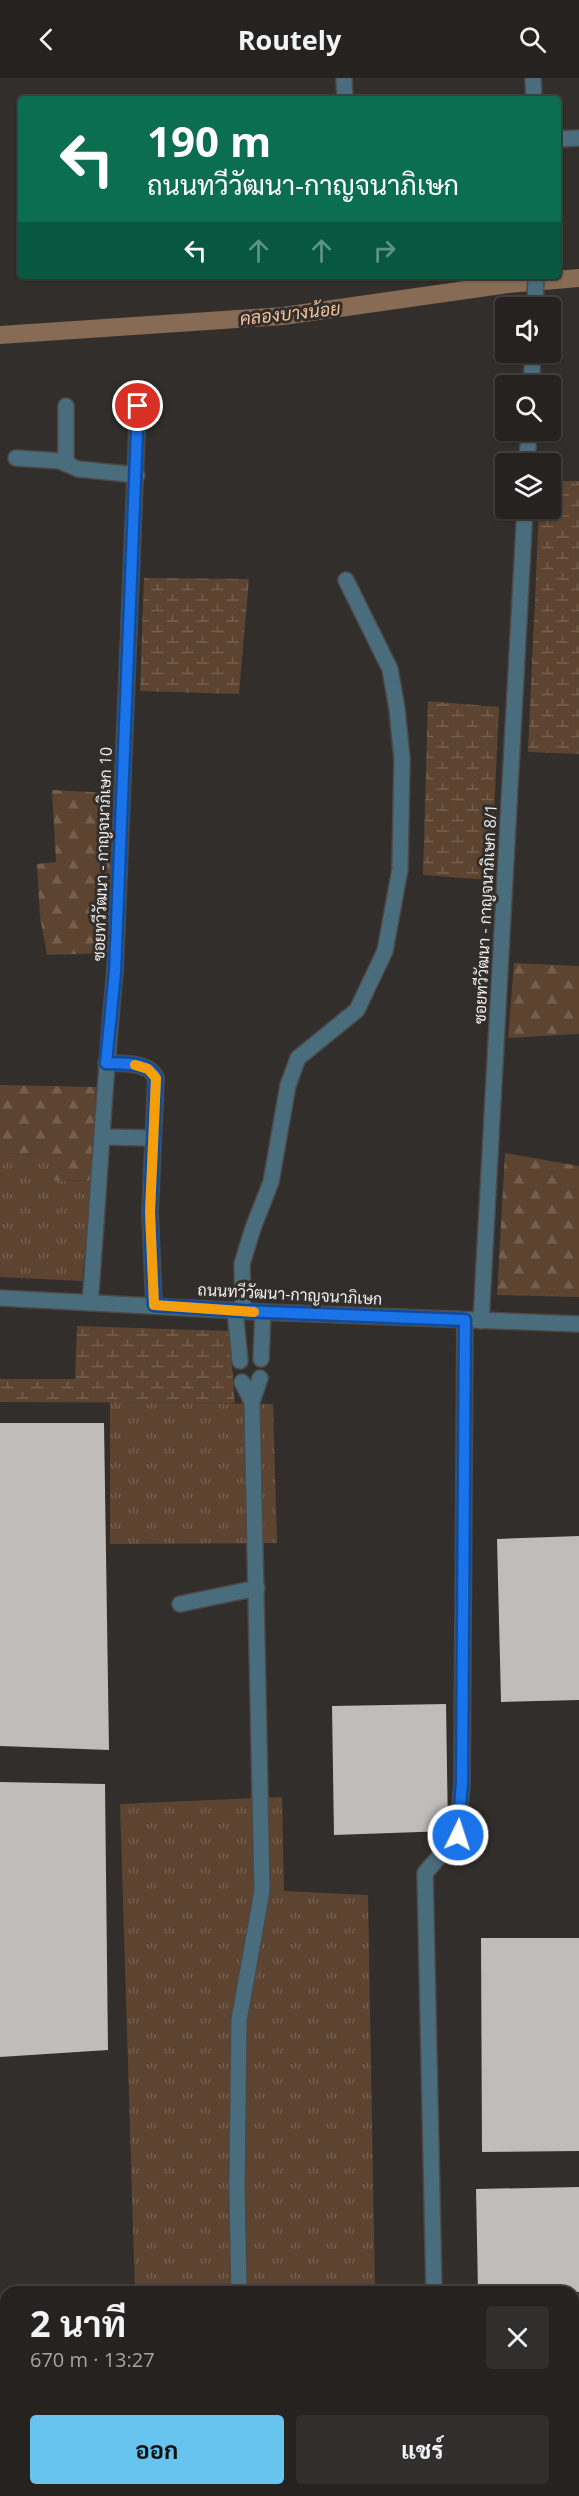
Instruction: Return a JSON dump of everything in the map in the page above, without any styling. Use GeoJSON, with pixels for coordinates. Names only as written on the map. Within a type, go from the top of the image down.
{"type":"FeatureCollection","features":[{"type":"Feature","properties":{"kind":"street"},"geometry":{"type":"LineString","coordinates":[[344,78],[345,96]]}},
{"type":"Feature","properties":{"kind":"street"},"geometry":{"type":"LineString","coordinates":[[532,78],[534,96]]}},
{"type":"Feature","properties":{"kind":"street"},"geometry":{"type":"LineString","coordinates":[[561,139],[579,138]]}},
{"type":"Feature","properties":{"kind":"street"},"geometry":{"type":"LineString","coordinates":[[535,297],[536,279]]}},
{"type":"Feature","properties":{"kind":"street"},"geometry":{"type":"LineString","coordinates":[[66,406],[66,464]]}},
{"type":"Feature","properties":{"kind":"street","name":"ซอยทวีวัฒนา - กาญจนาภิเษก 10"},"geometry":{"type":"LineString","coordinates":[[90,1303],[103,1137],[106,1063],[115,972],[137,475],[138,406]]}},
{"type":"Feature","properties":{"kind":"street"},"geometry":{"type":"LineString","coordinates":[[16,458],[46,459],[78,469],[137,475]]}},
{"type":"Feature","properties":{"kind":"street","name":"ซอยทวีวัฒนา - กาญจนาภิเษก 8/1"},"geometry":{"type":"LineString","coordinates":[[435,2286],[425,1873],[458,1835],[473,1320],[524,519]]}},
{"type":"Feature","properties":{"kind":"street"},"geometry":{"type":"LineString","coordinates":[[240,1361],[239,1311],[242,1264],[271,1182],[288,1085],[298,1058],[357,1010],[385,951],[400,869],[402,759],[390,669],[346,580]]}},
{"type":"Feature","properties":{"kind":"street"},"geometry":{"type":"LineString","coordinates":[[106,1063],[140,1065],[153,1073],[156,1078],[150,1212],[154,1305]]}},
{"type":"Feature","properties":{"kind":"street"},"geometry":{"type":"LineString","coordinates":[[103,1137],[153,1138]]}},
{"type":"Feature","properties":{"kind":"street","name":"ถนนทวีวัฒนา-กาญจนาภิเษก"},"geometry":{"type":"LineString","coordinates":[[0,1298],[239,1311],[579,1324]]}},
{"type":"Feature","properties":{"kind":"street"},"geometry":{"type":"LineString","coordinates":[[261,1359],[263,1312]]}},
{"type":"Feature","properties":{"kind":"street"},"geometry":{"type":"LineString","coordinates":[[239,2286],[237,2179],[239,2020],[262,1892],[252,1402],[261,1378]]}},
{"type":"Feature","properties":{"kind":"street"},"geometry":{"type":"LineString","coordinates":[[242,1382],[252,1402]]}},
{"type":"Feature","properties":{"kind":"street"},"geometry":{"type":"LineString","coordinates":[[180,1604],[257,1588]]}},
{"type":"Feature","properties":{"kind":"green space"},"geometry":{"type":"Polygon","coordinates":[[[561,481],[579,481],[579,754],[528,752],[539,519],[561,519],[561,481]]]}},
{"type":"Feature","properties":{"kind":"green space"},"geometry":{"type":"Polygon","coordinates":[[[144,578],[249,579],[239,694],[140,691],[144,578]]]}},
{"type":"Feature","properties":{"kind":"green space"},"geometry":{"type":"Polygon","coordinates":[[[428,701],[499,707],[491,880],[423,875],[428,701]]]}},
{"type":"Feature","properties":{"kind":"green space"},"geometry":{"type":"Polygon","coordinates":[[[52,790],[111,793],[110,953],[47,955],[40,917],[37,864],[56,862],[52,790]]]}},
{"type":"Feature","properties":{"kind":"green space"},"geometry":{"type":"Polygon","coordinates":[[[514,963],[579,966],[579,1034],[508,1038],[514,963]]]}},
{"type":"Feature","properties":{"kind":"green space"},"geometry":{"type":"Polygon","coordinates":[[[0,1085],[96,1087],[92,1180],[51,1181],[50,1153],[0,1154],[0,1085]]]}},
{"type":"Feature","properties":{"kind":"green space"},"geometry":{"type":"Polygon","coordinates":[[[50,1153],[52,1181],[92,1180],[82,1281],[0,1277],[0,1154],[50,1153]]]}},
{"type":"Feature","properties":{"kind":"green space"},"geometry":{"type":"Polygon","coordinates":[[[505,1153],[579,1166],[579,1297],[497,1295],[505,1153]]]}},
{"type":"Feature","properties":{"kind":"green space"},"geometry":{"type":"Polygon","coordinates":[[[77,1326],[229,1331],[235,1403],[0,1402],[0,1379],[75,1379],[77,1326]]]}},
{"type":"Feature","properties":{"kind":"green space"},"geometry":{"type":"Polygon","coordinates":[[[110,1402],[273,1404],[277,1543],[110,1544],[110,1402]]]}},
{"type":"Feature","properties":{"kind":"green space"},"geometry":{"type":"Polygon","coordinates":[[[282,1797],[284,1891],[368,1895],[375,2286],[135,2286],[120,1804],[282,1797]]]}},
{"type":"Feature","properties":{"kind":"building"},"geometry":{"type":"Polygon","coordinates":[[[0,1423],[104,1423],[109,1750],[0,1746],[0,1423]]]}},
{"type":"Feature","properties":{"kind":"building"},"geometry":{"type":"Polygon","coordinates":[[[579,1536],[579,1700],[501,1702],[497,1539],[579,1536]]]}},
{"type":"Feature","properties":{"kind":"building"},"geometry":{"type":"Polygon","coordinates":[[[446,1704],[448,1831],[334,1835],[332,1706],[446,1704]]]}},
{"type":"Feature","properties":{"kind":"building"},"geometry":{"type":"Polygon","coordinates":[[[0,1782],[105,1784],[108,2050],[0,2057],[0,1782]]]}},
{"type":"Feature","properties":{"kind":"building"},"geometry":{"type":"Polygon","coordinates":[[[481,1938],[579,1938],[579,2151],[482,2152],[481,1938]]]}},
{"type":"Feature","properties":{"kind":"building"},"geometry":{"type":"Polygon","coordinates":[[[579,2187],[579,2286],[478,2286],[476,2189],[579,2187]]]}},
{"type":"Feature","properties":{"kind":"waterway","name":"คลองบางน้อย"},"geometry":{"type":"LineString","coordinates":[[0,335],[283,316],[508,284],[579,278]]}},
{"type":"Feature","properties":{"kind":"slow traffic"},"geometry":{"type":"LineString","coordinates":[[135,1065],[148,1069],[156,1078],[150,1212],[154,1305],[254,1312]]}},
{"type":"Feature","properties":{"kind":"route"},"geometry":{"type":"LineString","coordinates":[[138,406],[137,475],[115,972],[106,1063],[140,1065],[151,1070],[156,1078],[150,1212],[154,1305],[465,1320],[462,1782],[458,1835]]}}]}
